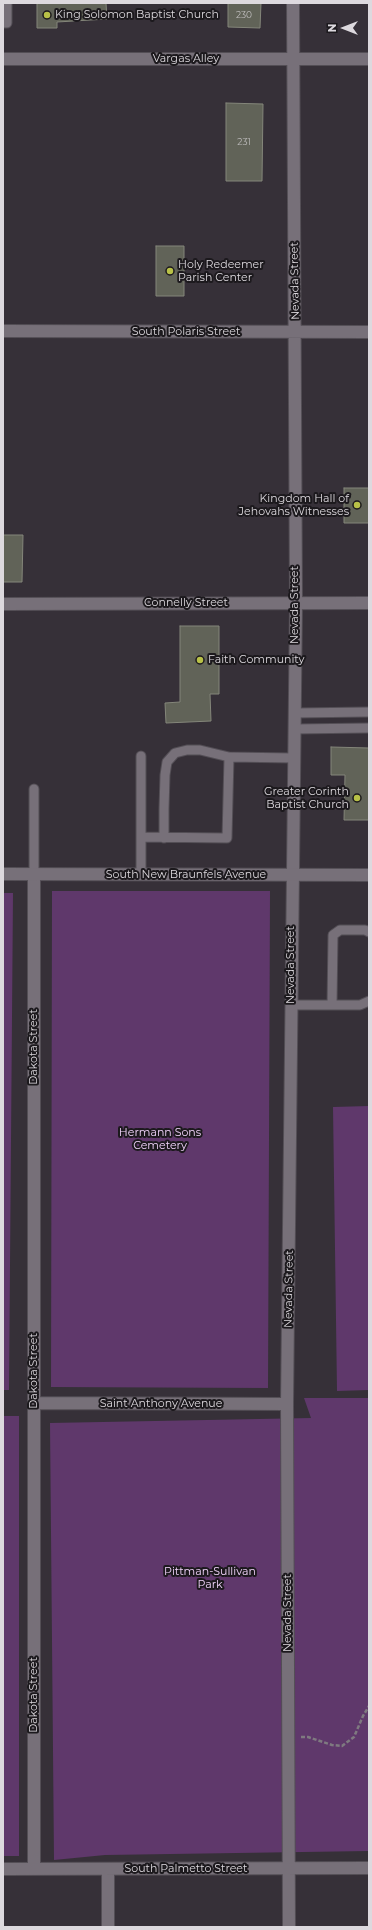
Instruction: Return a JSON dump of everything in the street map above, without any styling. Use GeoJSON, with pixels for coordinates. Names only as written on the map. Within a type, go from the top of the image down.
{"type":"FeatureCollection","features":[{"type":"Feature","properties":{"kind":"street","name":"Nevada Street"},"geometry":{"type":"LineString","coordinates":[[289,1927],[288,1404],[292,875],[296,603],[296,332],[293,3]]}},
{"type":"Feature","properties":{"kind":"street","name":"Vargas Alley"},"geometry":{"type":"LineString","coordinates":[[3,59],[369,59]]}},
{"type":"Feature","properties":{"kind":"street","name":"South Polaris Street"},"geometry":{"type":"LineString","coordinates":[[3,332],[369,332]]}},
{"type":"Feature","properties":{"kind":"street","name":"Connelly Street"},"geometry":{"type":"LineString","coordinates":[[3,604],[369,602]]}},
{"type":"Feature","properties":{"kind":"street","name":"South New Braunfels Avenue"},"geometry":{"type":"LineString","coordinates":[[3,874],[369,875]]}},
{"type":"Feature","properties":{"kind":"street","name":"Dakota Street"},"geometry":{"type":"LineString","coordinates":[[34,874],[34,1869]]}},
{"type":"Feature","properties":{"kind":"street","name":"Saint Anthony Avenue"},"geometry":{"type":"LineString","coordinates":[[34,1403],[288,1404]]}},
{"type":"Feature","properties":{"kind":"street","name":"South Palmetto Street"},"geometry":{"type":"LineString","coordinates":[[3,1869],[369,1868]]}},
{"type":"Feature","properties":{"kind":"street"},"geometry":{"type":"LineString","coordinates":[[108,1869],[108,1927]]}},
{"type":"Feature","properties":{"kind":"lane"},"geometry":{"type":"LineString","coordinates":[[3,23],[7,23],[8,3]]}},
{"type":"Feature","properties":{"kind":"lane"},"geometry":{"type":"LineString","coordinates":[[294,713],[369,712]]}},
{"type":"Feature","properties":{"kind":"lane"},"geometry":{"type":"LineString","coordinates":[[294,729],[369,728]]}},
{"type":"Feature","properties":{"kind":"lane"},"geometry":{"type":"LineString","coordinates":[[164,838],[165,775],[167,762],[175,753],[187,750],[200,750],[229,757],[294,758]]}},
{"type":"Feature","properties":{"kind":"lane"},"geometry":{"type":"LineString","coordinates":[[141,756],[141,874]]}},
{"type":"Feature","properties":{"kind":"lane"},"geometry":{"type":"LineString","coordinates":[[141,837],[227,838],[229,757]]}},
{"type":"Feature","properties":{"kind":"lane"},"geometry":{"type":"LineString","coordinates":[[34,789],[34,874]]}},
{"type":"Feature","properties":{"kind":"lane"},"geometry":{"type":"LineString","coordinates":[[332,1005],[333,935],[340,930],[365,930],[369,932]]}},
{"type":"Feature","properties":{"kind":"lane"},"geometry":{"type":"LineString","coordinates":[[291,1005],[360,1005],[369,1001]]}},
{"type":"Feature","properties":{"kind":"path"},"geometry":{"type":"LineString","coordinates":[[288,1737],[308,1737],[332,1745],[342,1746],[354,1737],[369,1706]]}},
{"type":"Feature","properties":{"kind":"green space","name":"Hermann Sons Cemetery"},"geometry":{"type":"Polygon","coordinates":[[[52,891],[270,891],[268,1388],[51,1387],[52,891]]]}},
{"type":"Feature","properties":{"kind":"green space"},"geometry":{"type":"Polygon","coordinates":[[[3,893],[13,893],[9,1390],[3,1390],[3,893]]]}},
{"type":"Feature","properties":{"kind":"green space"},"geometry":{"type":"Polygon","coordinates":[[[369,1106],[369,1390],[337,1391],[333,1107],[369,1106]]]}},
{"type":"Feature","properties":{"kind":"green space","name":"Pittman-Sullivan Park"},"geometry":{"type":"Polygon","coordinates":[[[304,1398],[369,1398],[369,1851],[105,1855],[54,1860],[50,1423],[311,1418],[304,1398]]]}},
{"type":"Feature","properties":{"kind":"green space"},"geometry":{"type":"Polygon","coordinates":[[[3,1416],[19,1416],[19,1856],[3,1856],[3,1416]]]}},
{"type":"Feature","properties":{"kind":"building"},"geometry":{"type":"Polygon","coordinates":[[[37,3],[106,3],[107,19],[57,22],[57,28],[37,28],[37,3]]]}},
{"type":"Feature","properties":{"kind":"building"},"geometry":{"type":"Polygon","coordinates":[[[228,3],[261,3],[260,28],[228,27],[228,3]]]}},
{"type":"Feature","properties":{"kind":"building"},"geometry":{"type":"Polygon","coordinates":[[[226,103],[263,104],[262,181],[226,181],[226,103]]]}},
{"type":"Feature","properties":{"kind":"building","name":"Holy Redeemer Parish Center"},"geometry":{"type":"Polygon","coordinates":[[[156,246],[184,246],[184,296],[156,296],[156,246]]]}},
{"type":"Feature","properties":{"kind":"building","name":"Kingdom Hall of Jehovahs Witnesses"},"geometry":{"type":"Polygon","coordinates":[[[344,488],[369,488],[369,523],[344,523],[344,488]]]}},
{"type":"Feature","properties":{"kind":"building"},"geometry":{"type":"Polygon","coordinates":[[[3,535],[23,535],[22,582],[3,582],[3,535]]]}},
{"type":"Feature","properties":{"kind":"building","name":"Faith Community"},"geometry":{"type":"Polygon","coordinates":[[[180,626],[219,626],[219,694],[210,694],[211,721],[166,723],[165,703],[180,702],[180,626]]]}},
{"type":"Feature","properties":{"kind":"building","name":"Greater Corinth Baptist Church"},"geometry":{"type":"Polygon","coordinates":[[[331,747],[369,748],[369,820],[344,820],[345,775],[331,775],[331,747]]]}},
{"type":"Feature","properties":{"kind":"place","name":"King Solomon Baptist Church"},"geometry":{"type":"Point","coordinates":[47,15]}},
{"type":"Feature","properties":{"kind":"place","name":"Holy Redeemer Parish Center"},"geometry":{"type":"Point","coordinates":[170,271]}},
{"type":"Feature","properties":{"kind":"place","name":"Kingdom Hall of Jehovahs Witnesses"},"geometry":{"type":"Point","coordinates":[357,505]}},
{"type":"Feature","properties":{"kind":"place","name":"Faith Community"},"geometry":{"type":"Point","coordinates":[200,660]}},
{"type":"Feature","properties":{"kind":"place","name":"Greater Corinth Baptist Church"},"geometry":{"type":"Point","coordinates":[357,798]}}]}
